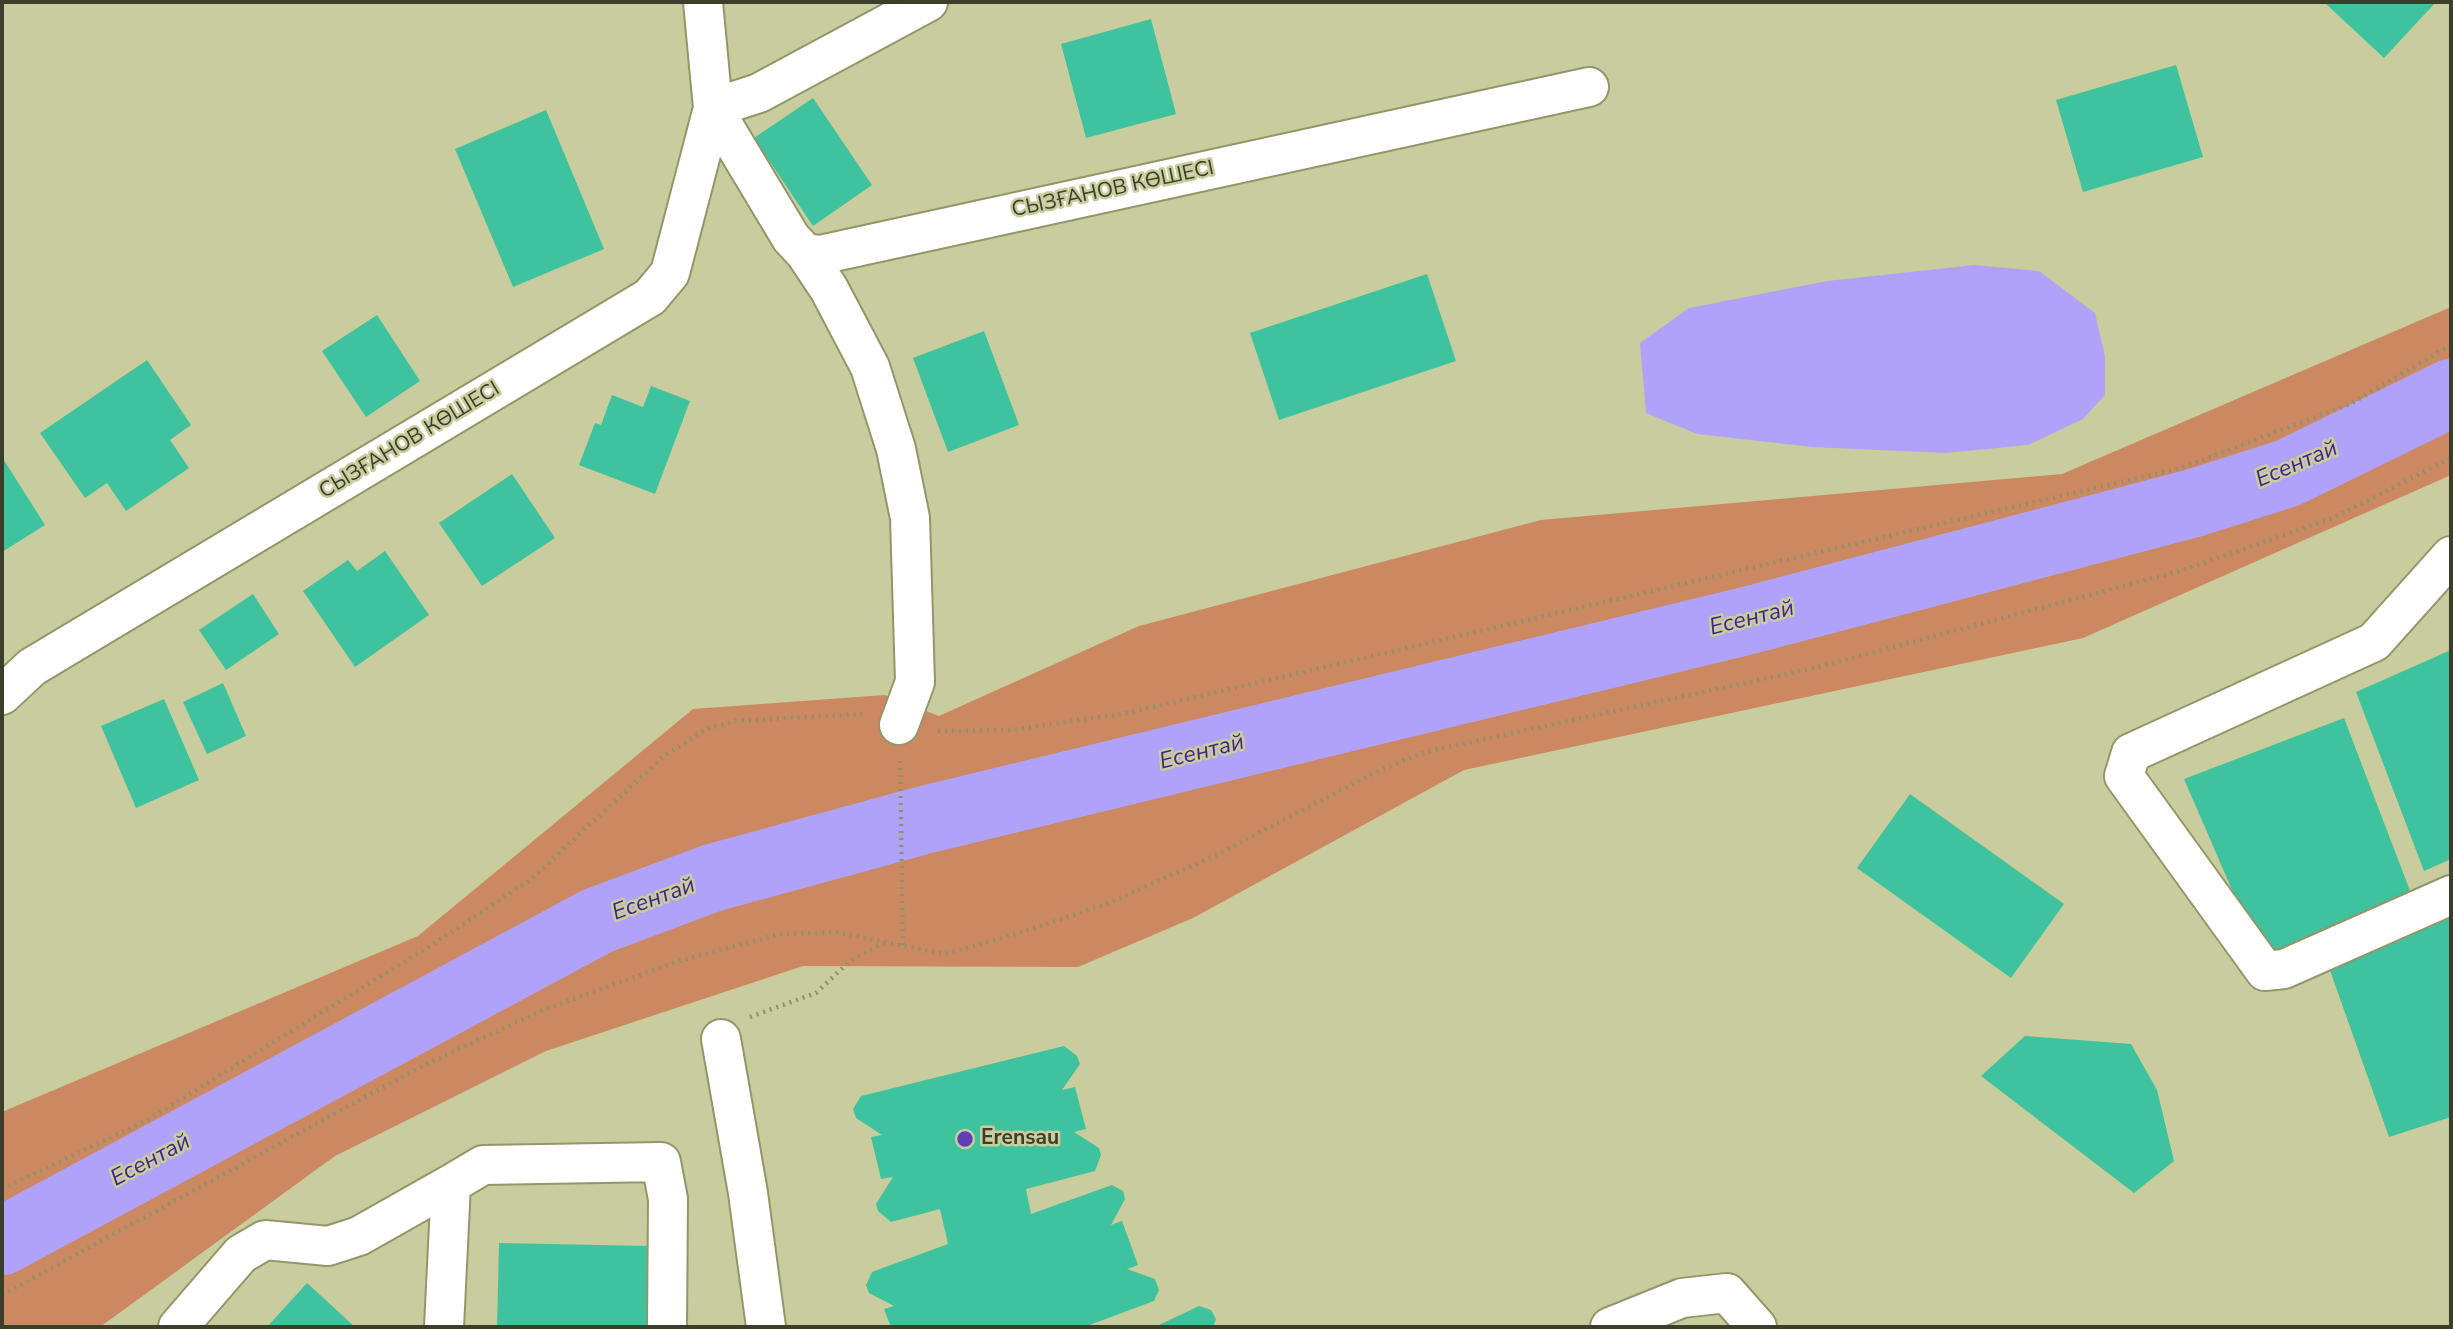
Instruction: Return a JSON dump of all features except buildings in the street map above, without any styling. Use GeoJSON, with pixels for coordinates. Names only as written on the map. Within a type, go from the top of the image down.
{"type":"FeatureCollection","features":[{"type":"Feature","properties":{"kind":"street"},"geometry":{"type":"LineString","coordinates":[[703,2],[713,108],[791,239],[805,253],[829,289],[870,367],[896,449],[910,518],[915,682],[899,725]]}},
{"type":"Feature","properties":{"kind":"street"},"geometry":{"type":"LineString","coordinates":[[713,108],[759,93],[928,2]]}},
{"type":"Feature","properties":{"kind":"street","name":"СЫЗҒАНОВ КӨШЕСІ"},"geometry":{"type":"LineString","coordinates":[[805,253],[820,255],[1590,87]]}},
{"type":"Feature","properties":{"kind":"street","name":"СЫЗҒАНОВ КӨШЕСІ"},"geometry":{"type":"LineString","coordinates":[[2,695],[32,667],[650,297],[670,273],[713,108]]}},
{"type":"Feature","properties":{"kind":"street"},"geometry":{"type":"LineString","coordinates":[[2451,556],[2374,642],[2131,753],[2124,776],[2265,971],[2284,969],[2451,895]]}},
{"type":"Feature","properties":{"kind":"street"},"geometry":{"type":"LineString","coordinates":[[721,1039],[748,1193],[766,1327]]}},
{"type":"Feature","properties":{"kind":"street"},"geometry":{"type":"LineString","coordinates":[[177,1327],[241,1254],[265,1240],[328,1245],[359,1236],[483,1165],[661,1162],[668,1199],[667,1327]]}},
{"type":"Feature","properties":{"kind":"street"},"geometry":{"type":"LineString","coordinates":[[444,1327],[451,1184]]}},
{"type":"Feature","properties":{"kind":"street"},"geometry":{"type":"LineString","coordinates":[[1610,1327],[1682,1298],[1727,1293],[1757,1327]]}},
{"type":"Feature","properties":{"kind":"path"},"geometry":{"type":"LineString","coordinates":[[2,1189],[149,1119],[433,944],[530,880],[664,756],[706,729],[736,721],[874,713],[899,725],[945,732],[1012,730],[1127,713],[2181,468],[2350,404],[2451,345]]}},
{"type":"Feature","properties":{"kind":"path"},"geometry":{"type":"LineString","coordinates":[[2,1295],[422,1066],[543,1010],[679,961],[780,934],[836,932],[903,948],[944,954],[1109,902],[1216,855],[1376,772],[1425,752],[1814,668],[2179,570],[2333,518],[2451,458]]}},
{"type":"Feature","properties":{"kind":"path"},"geometry":{"type":"LineString","coordinates":[[900,774],[903,948]]}},
{"type":"Feature","properties":{"kind":"path"},"geometry":{"type":"LineString","coordinates":[[721,1039],[754,1014],[816,993],[851,960],[884,943]]}},
{"type":"Feature","properties":{"kind":"shaded area"},"geometry":{"type":"Polygon","coordinates":[[[1974,265],[2039,271],[2095,313],[2105,356],[2105,395],[2083,419],[2028,445],[1946,453],[1812,447],[1697,434],[1646,413],[1640,343],[1689,308],[1827,281],[1974,265]]]}},
{"type":"Feature","properties":{"kind":"shaded area"},"geometry":{"type":"Polygon","coordinates":[[[2451,307],[2451,475],[2083,638],[1464,770],[1193,918],[1078,967],[803,966],[546,1051],[335,1156],[100,1327],[2,1327],[2,1112],[418,936],[693,709],[885,695],[939,716],[1139,626],[1541,520],[2062,474],[2451,307]]]}},
{"type":"Feature","properties":{"kind":"waterway","name":"Есентай"},"geometry":{"type":"LineString","coordinates":[[2,1241],[597,921],[712,878],[924,820],[1746,621],[2194,503],[2288,473],[2451,393]]}},
{"type":"Feature","properties":{"kind":"place","name":"Erensau"},"geometry":{"type":"Point","coordinates":[965,1139]}}]}
